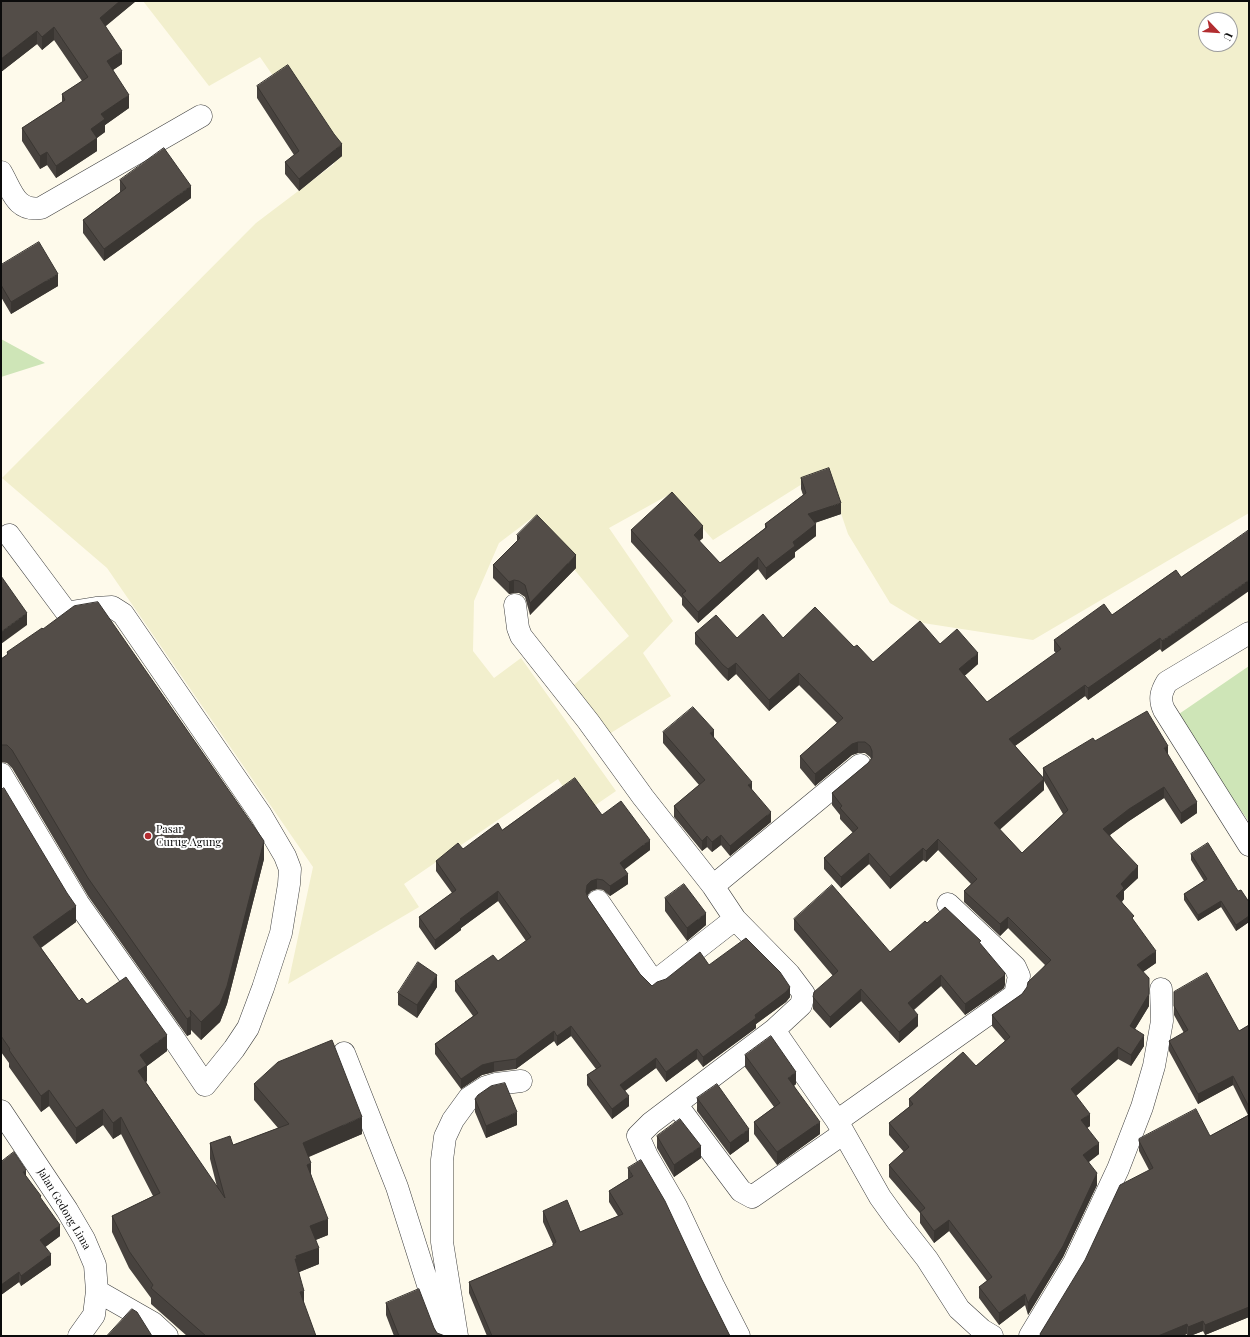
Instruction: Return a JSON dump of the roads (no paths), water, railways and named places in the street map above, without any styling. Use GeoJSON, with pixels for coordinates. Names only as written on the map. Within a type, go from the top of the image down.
{"type":"FeatureCollection","features":[{"type":"Feature","properties":{"kind":"street"},"geometry":{"type":"LineString","coordinates":[[1,172],[19,203],[29,209],[41,208],[201,116]]}},
{"type":"Feature","properties":{"kind":"street"},"geometry":{"type":"LineString","coordinates":[[9,535],[67,613]]}},
{"type":"Feature","properties":{"kind":"street"},"geometry":{"type":"LineString","coordinates":[[515,605],[518,628],[521,636],[588,721],[643,797],[713,886],[735,919],[789,974],[804,994],[801,1005],[774,1030],[651,1123],[638,1136],[647,1156],[676,1206],[739,1336]]}},
{"type":"Feature","properties":{"kind":"street"},"geometry":{"type":"LineString","coordinates":[[1,774],[78,904],[170,1033],[205,1085],[234,1049],[248,1028],[263,988],[281,934],[290,877],[288,862],[261,815],[123,614],[112,607],[96,608],[67,613],[49,625]]}},
{"type":"Feature","properties":{"kind":"street"},"geometry":{"type":"LineString","coordinates":[[1249,633],[1167,682],[1162,690],[1161,703],[1249,846]]}},
{"type":"Feature","properties":{"kind":"street"},"geometry":{"type":"LineString","coordinates":[[713,886],[860,765]]}},
{"type":"Feature","properties":{"kind":"street"},"geometry":{"type":"LineString","coordinates":[[598,901],[650,977],[654,979],[658,979],[735,919]]}},
{"type":"Feature","properties":{"kind":"street"},"geometry":{"type":"LineString","coordinates":[[676,1104],[741,1191],[752,1196],[1015,995],[1019,976],[1015,967],[948,904]]}},
{"type":"Feature","properties":{"kind":"street"},"geometry":{"type":"LineString","coordinates":[[1030,1336],[1074,1263],[1118,1169],[1142,1107],[1154,1066],[1162,1021],[1161,989]]}},
{"type":"Feature","properties":{"kind":"street"},"geometry":{"type":"LineString","coordinates":[[774,1030],[841,1127],[880,1197],[928,1259],[959,1309],[982,1330],[992,1336]]}},
{"type":"Feature","properties":{"kind":"street"},"geometry":{"type":"LineString","coordinates":[[344,1053],[397,1187],[436,1310],[446,1336]]}},
{"type":"Feature","properties":{"kind":"street"},"geometry":{"type":"LineString","coordinates":[[457,1336],[442,1242],[442,1160],[445,1137],[453,1120],[469,1098],[486,1087],[496,1084],[521,1081]]}},
{"type":"Feature","properties":{"kind":"street","name":"Jalan Gedong Lima"},"geometry":{"type":"LineString","coordinates":[[1,1111],[67,1210],[84,1239],[95,1265],[97,1291],[94,1315],[79,1336]]}},
{"type":"Feature","properties":{"kind":"street"},"geometry":{"type":"LineString","coordinates":[[97,1291],[153,1323],[167,1336]]}},
{"type":"Feature","properties":{"kind":"place","name":"Pasar Curug Agung"},"geometry":{"type":"Point","coordinates":[148,836]}}]}
